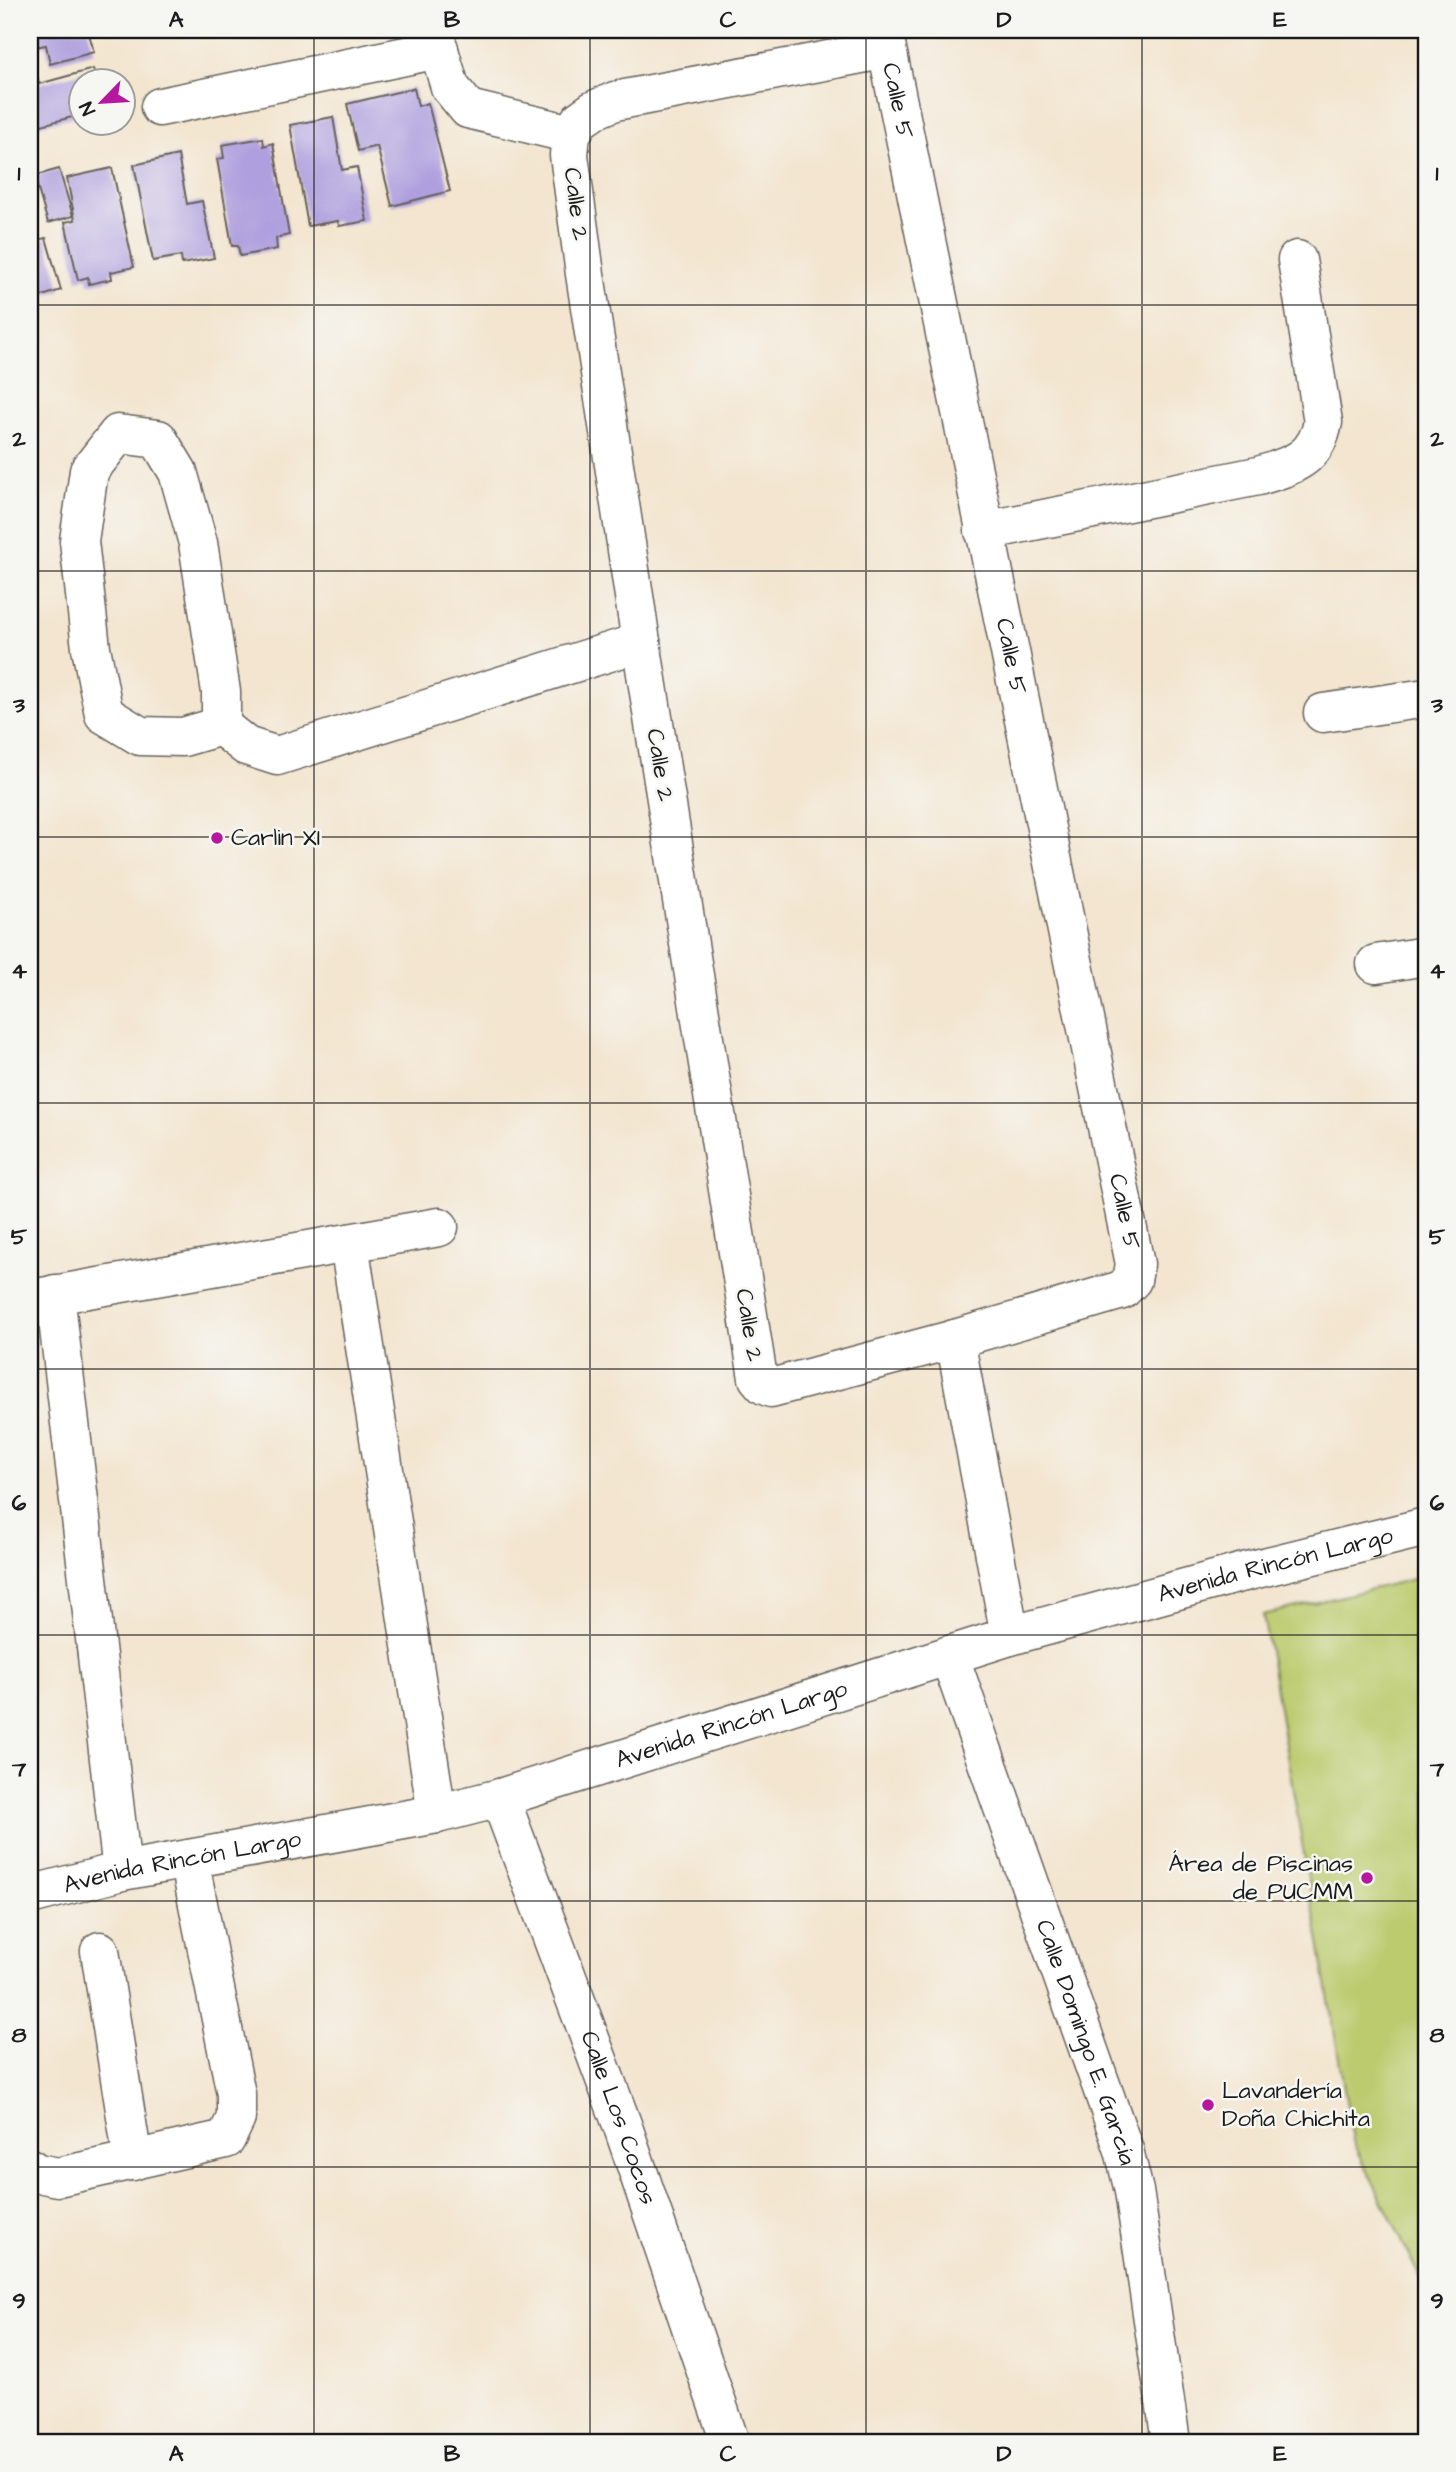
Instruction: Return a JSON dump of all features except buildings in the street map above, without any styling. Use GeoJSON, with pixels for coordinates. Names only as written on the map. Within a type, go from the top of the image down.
{"type":"FeatureCollection","features":[{"type":"Feature","properties":{"kind":"street"},"geometry":{"type":"LineString","coordinates":[[160,107],[436,40],[450,87],[468,109],[571,134],[580,120],[594,110],[615,101],[885,39]]}},
{"type":"Feature","properties":{"kind":"street","name":"Calle 5"},"geometry":{"type":"LineString","coordinates":[[885,39],[1135,1264],[1132,1280],[1122,1290],[955,1339]]}},
{"type":"Feature","properties":{"kind":"street","name":"Calle 2"},"geometry":{"type":"LineString","coordinates":[[571,134],[569,155],[585,274],[758,1378],[771,1388],[955,1339]]}},
{"type":"Feature","properties":{"kind":"street"},"geometry":{"type":"LineString","coordinates":[[984,531],[1258,476],[1297,462],[1311,452],[1321,436],[1323,422],[1297,260]]}},
{"type":"Feature","properties":{"kind":"street"},"geometry":{"type":"LineString","coordinates":[[118,434],[158,439],[178,472],[198,543],[221,692],[221,726],[183,737],[140,736],[104,714],[92,648],[79,541],[89,471],[118,434]]}},
{"type":"Feature","properties":{"kind":"street"},"geometry":{"type":"LineString","coordinates":[[221,726],[246,746],[277,756],[641,642]]}},
{"type":"Feature","properties":{"kind":"street"},"geometry":{"type":"LineString","coordinates":[[1322,713],[1426,698]]}},
{"type":"Feature","properties":{"kind":"street"},"geometry":{"type":"LineString","coordinates":[[1376,964],[1426,956]]}},
{"type":"Feature","properties":{"kind":"street"},"geometry":{"type":"LineString","coordinates":[[122,1871],[42,1297],[439,1227]]}},
{"type":"Feature","properties":{"kind":"street"},"geometry":{"type":"LineString","coordinates":[[349,1243],[437,1814]]}},
{"type":"Feature","properties":{"kind":"street"},"geometry":{"type":"LineString","coordinates":[[955,1339],[1010,1636]]}},
{"type":"Feature","properties":{"kind":"street","name":"Avenida Rincón Largo"},"geometry":{"type":"LineString","coordinates":[[30,1895],[122,1871],[437,1814],[500,1798],[1010,1636],[1240,1573],[1426,1527]]}},
{"type":"Feature","properties":{"kind":"street","name":"Calle Domingo E. García"},"geometry":{"type":"LineString","coordinates":[[949,1655],[1124,2150],[1134,2191],[1171,2442]]}},
{"type":"Feature","properties":{"kind":"street","name":"Calle Los Cocos"},"geometry":{"type":"LineString","coordinates":[[500,1798],[623,2127],[730,2442]]}},
{"type":"Feature","properties":{"kind":"street"},"geometry":{"type":"LineString","coordinates":[[30,2168],[33,2172],[58,2177],[226,2139],[236,2118],[236,2094],[189,1859]]}},
{"type":"Feature","properties":{"kind":"street"},"geometry":{"type":"LineString","coordinates":[[100,1951],[133,2161]]}},
{"type":"Feature","properties":{"kind":"green space","name":"Área de Piscinas de PUCMM"},"geometry":{"type":"Polygon","coordinates":[[[1426,1576],[1426,2290],[1353,2141],[1263,1615],[1426,1576]]]}},
{"type":"Feature","properties":{"kind":"place","name":"Carlin XI"},"geometry":{"type":"Point","coordinates":[217,838]}},
{"type":"Feature","properties":{"kind":"place","name":"Área de Piscinas de PUCMM"},"geometry":{"type":"Point","coordinates":[1367,1878]}},
{"type":"Feature","properties":{"kind":"place","name":"Lavandería Doña Chichita"},"geometry":{"type":"Point","coordinates":[1208,2105]}}]}
